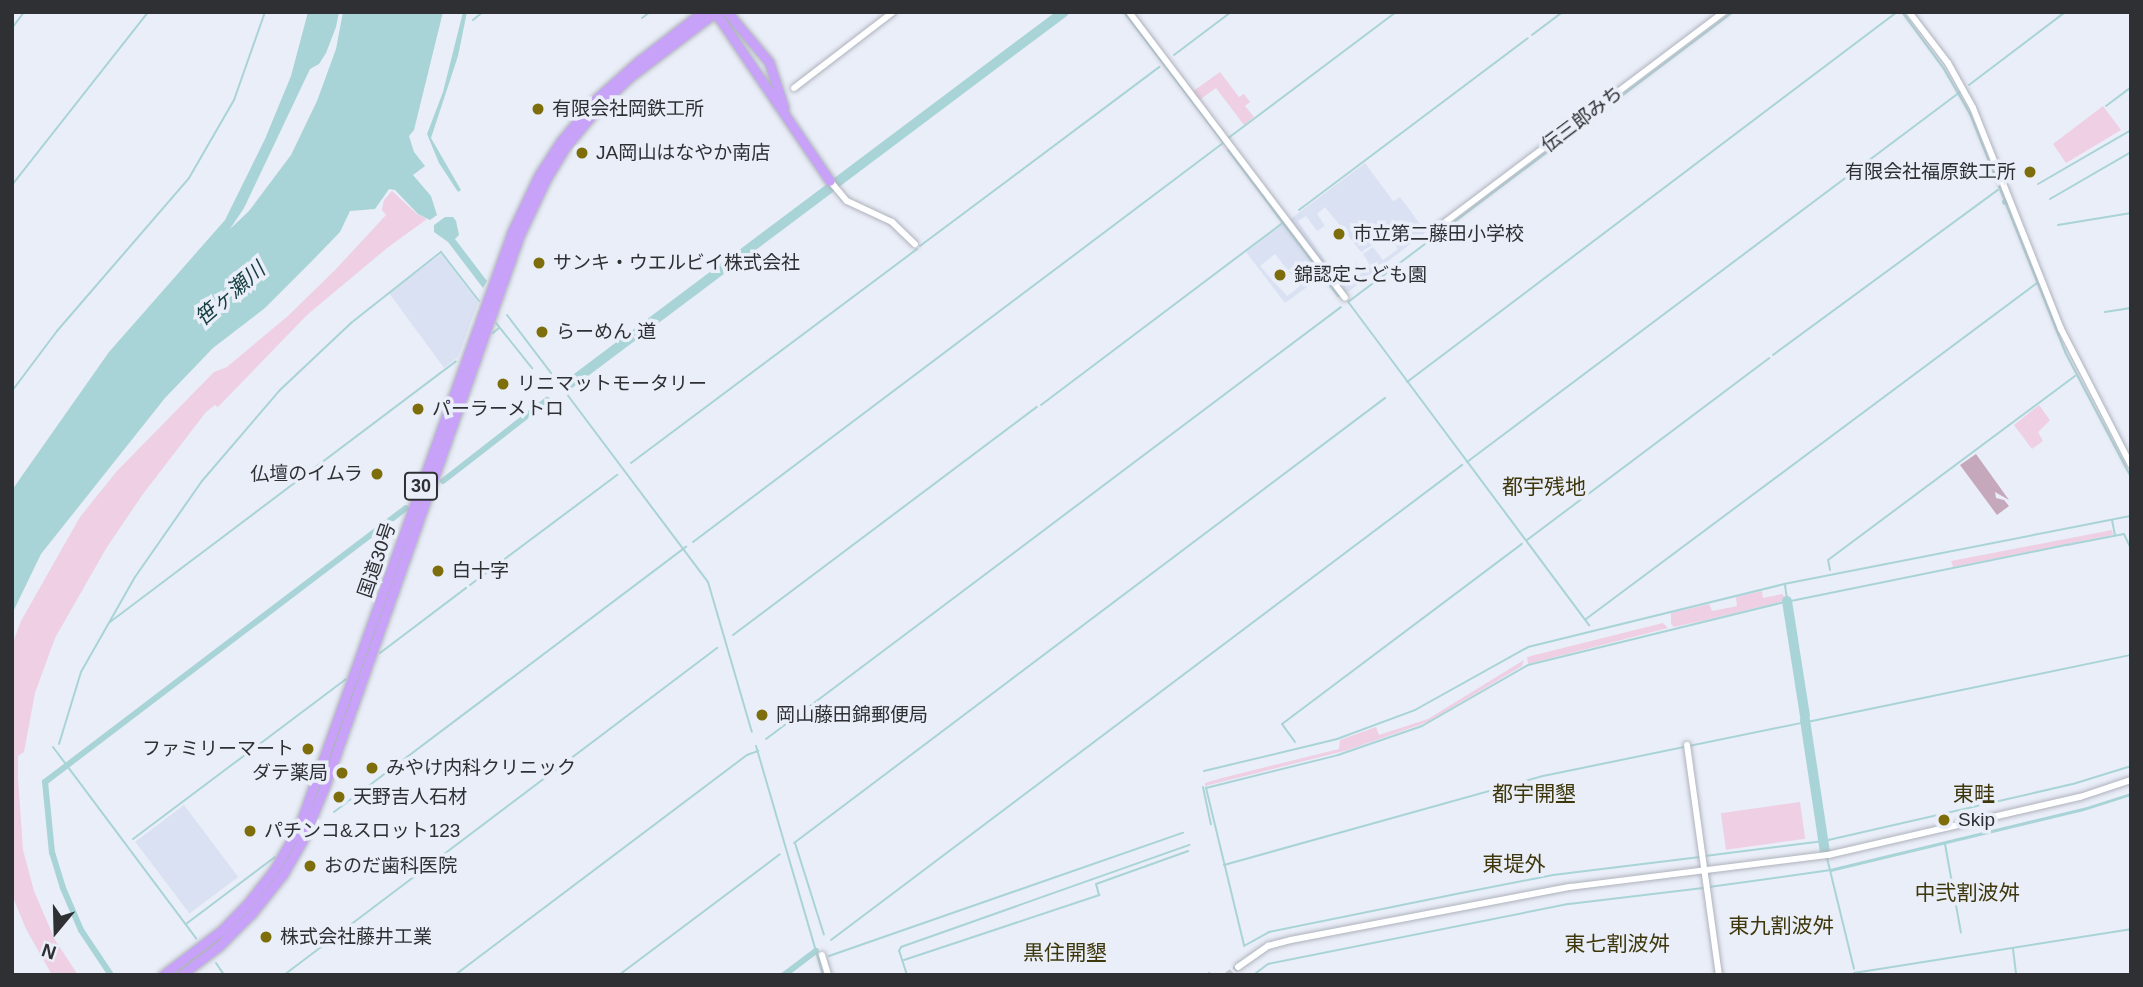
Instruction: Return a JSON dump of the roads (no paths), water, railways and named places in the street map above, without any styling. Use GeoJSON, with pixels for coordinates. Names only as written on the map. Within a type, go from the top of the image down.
{"type":"FeatureCollection","features":[{"type":"Feature","properties":{"kind":"highway","name":"国道30号"},"geometry":{"type":"LineString","coordinates":[[163,975],[201,947],[244,908],[274,870],[299,827],[508,244],[528,197],[561,141],[597,98],[640,60],[702,12]]}},
{"type":"Feature","properties":{"kind":"highway","name":"国道30号"},"geometry":{"type":"LineString","coordinates":[[181,975],[243,923],[286,868],[302,841],[324,788],[506,271],[545,179],[566,146],[601,104],[631,76],[716,12]]}},
{"type":"Feature","properties":{"kind":"highway"},"geometry":{"type":"LineString","coordinates":[[716,12],[830,181]]}},
{"type":"Feature","properties":{"kind":"highway"},"geometry":{"type":"LineString","coordinates":[[727,12],[770,64],[791,124]]}},
{"type":"Feature","properties":{"kind":"highway"},"geometry":{"type":"LineString","coordinates":[[244,908],[253,906],[286,868]]}},
{"type":"Feature","properties":{"kind":"street"},"geometry":{"type":"LineString","coordinates":[[794,88],[893,12]]}},
{"type":"Feature","properties":{"kind":"street"},"geometry":{"type":"LineString","coordinates":[[1129,12],[1345,298]]}},
{"type":"Feature","properties":{"kind":"street","name":"伝三郎みち"},"geometry":{"type":"LineString","coordinates":[[1440,226],[1724,12]]}},
{"type":"Feature","properties":{"kind":"street"},"geometry":{"type":"LineString","coordinates":[[1909,12],[1948,63],[1973,108],[2061,329],[2131,465]]}},
{"type":"Feature","properties":{"kind":"street"},"geometry":{"type":"LineString","coordinates":[[830,181],[846,201],[892,222],[915,244]]}},
{"type":"Feature","properties":{"kind":"street"},"geometry":{"type":"LineString","coordinates":[[1687,747],[1719,975]]}},
{"type":"Feature","properties":{"kind":"street"},"geometry":{"type":"LineString","coordinates":[[1238,967],[1268,946],[1291,940],[1570,887],[1829,855],[2080,797],[2131,780]]}},
{"type":"Feature","properties":{"kind":"street"},"geometry":{"type":"LineString","coordinates":[[822,955],[828,975]]}},
{"type":"Feature","properties":{"kind":"water","name":"笹ヶ瀬川"},"geometry":{"type":"Polygon","coordinates":[[[308,12],[339,12],[336,27],[326,53],[319,64],[310,69],[244,208],[230,229],[249,211],[291,155],[317,101],[336,49],[343,12],[443,12],[414,130],[409,136],[414,152],[425,166],[413,175],[431,196],[437,215],[430,220],[418,214],[395,190],[389,189],[375,209],[350,211],[340,232],[311,262],[265,308],[213,348],[165,398],[41,554],[12,614],[12,490],[109,352],[225,220],[265,139],[291,76],[308,12]]]}},
{"type":"Feature","properties":{"kind":"water"},"geometry":{"type":"Polygon","coordinates":[[[463,12],[467,12],[458,56],[431,138],[461,190],[458,192],[439,163],[427,134],[443,92],[463,12]]]}},
{"type":"Feature","properties":{"kind":"water"},"geometry":{"type":"Polygon","coordinates":[[[445,217],[453,217],[456,221],[459,235],[455,239],[487,281],[483,288],[448,242],[434,232],[434,225],[445,217]]]}},
{"type":"Feature","properties":{"kind":"water"},"geometry":{"type":"Polygon","coordinates":[[[2131,793],[2131,796],[2084,811],[1831,872],[1830,869],[2087,807],[2131,793]]]}},
{"type":"Feature","properties":{"kind":"waterway"},"geometry":{"type":"LineString","coordinates":[[12,28],[24,12]]}},
{"type":"Feature","properties":{"kind":"waterway"},"geometry":{"type":"LineString","coordinates":[[12,185],[148,12]]}},
{"type":"Feature","properties":{"kind":"waterway"},"geometry":{"type":"LineString","coordinates":[[12,391],[57,331],[189,178],[234,100],[265,12]]}},
{"type":"Feature","properties":{"kind":"waterway"},"geometry":{"type":"LineString","coordinates":[[473,20],[483,12]]}},
{"type":"Feature","properties":{"kind":"waterway"},"geometry":{"type":"LineString","coordinates":[[642,18],[650,12]]}},
{"type":"Feature","properties":{"kind":"waterway"},"geometry":{"type":"LineString","coordinates":[[836,183],[1064,12]]}},
{"type":"Feature","properties":{"kind":"waterway"},"geometry":{"type":"LineString","coordinates":[[1124,12],[1223,142]]}},
{"type":"Feature","properties":{"kind":"waterway"},"geometry":{"type":"LineString","coordinates":[[1174,55],[1231,12]]}},
{"type":"Feature","properties":{"kind":"waterway"},"geometry":{"type":"LineString","coordinates":[[1227,139],[1396,12]]}},
{"type":"Feature","properties":{"kind":"waterway"},"geometry":{"type":"LineString","coordinates":[[1532,35],[1562,12]]}},
{"type":"Feature","properties":{"kind":"waterway"},"geometry":{"type":"LineString","coordinates":[[1348,302],[1733,12]]}},
{"type":"Feature","properties":{"kind":"waterway"},"geometry":{"type":"LineString","coordinates":[[1407,382],[1897,12]]}},
{"type":"Feature","properties":{"kind":"waterway"},"geometry":{"type":"LineString","coordinates":[[1902,12],[1944,69],[1970,114],[2065,352],[2131,477]]}},
{"type":"Feature","properties":{"kind":"waterway"},"geometry":{"type":"LineString","coordinates":[[1969,85],[2065,12]]}},
{"type":"Feature","properties":{"kind":"waterway"},"geometry":{"type":"LineString","coordinates":[[1299,210],[1528,38]]}},
{"type":"Feature","properties":{"kind":"waterway"},"geometry":{"type":"LineString","coordinates":[[920,246],[1159,67]]}},
{"type":"Feature","properties":{"kind":"waterway"},"geometry":{"type":"LineString","coordinates":[[2106,106],[2131,87]]}},
{"type":"Feature","properties":{"kind":"waterway"},"geometry":{"type":"LineString","coordinates":[[1467,462],[1960,92]]}},
{"type":"Feature","properties":{"kind":"waterway"},"geometry":{"type":"LineString","coordinates":[[2038,184],[2131,130]]}},
{"type":"Feature","properties":{"kind":"waterway"},"geometry":{"type":"LineString","coordinates":[[693,542],[1223,143]]}},
{"type":"Feature","properties":{"kind":"waterway"},"geometry":{"type":"LineString","coordinates":[[1228,150],[1338,296]]}},
{"type":"Feature","properties":{"kind":"waterway"},"geometry":{"type":"LineString","coordinates":[[2050,199],[2131,152]]}},
{"type":"Feature","properties":{"kind":"waterway"},"geometry":{"type":"LineString","coordinates":[[569,384],[830,188]]}},
{"type":"Feature","properties":{"kind":"waterway"},"geometry":{"type":"LineString","coordinates":[[1773,355],[1998,190]]}},
{"type":"Feature","properties":{"kind":"waterway"},"geometry":{"type":"LineString","coordinates":[[2058,225],[2131,213]]}},
{"type":"Feature","properties":{"kind":"waterway"},"geometry":{"type":"LineString","coordinates":[[1041,405],[1284,222]]}},
{"type":"Feature","properties":{"kind":"waterway"},"geometry":{"type":"LineString","coordinates":[[631,463],[917,249]]}},
{"type":"Feature","properties":{"kind":"waterway"},"geometry":{"type":"LineString","coordinates":[[59,744],[81,672],[135,577],[202,481],[280,390],[351,323],[441,252],[479,301]]}},
{"type":"Feature","properties":{"kind":"waterway"},"geometry":{"type":"LineString","coordinates":[[1586,619],[2037,283]]}},
{"type":"Feature","properties":{"kind":"waterway"},"geometry":{"type":"LineString","coordinates":[[1349,303],[1589,625]]}},
{"type":"Feature","properties":{"kind":"waterway"},"geometry":{"type":"LineString","coordinates":[[766,739],[1341,307]]}},
{"type":"Feature","properties":{"kind":"waterway"},"geometry":{"type":"LineString","coordinates":[[2105,312],[2131,308]]}},
{"type":"Feature","properties":{"kind":"waterway"},"geometry":{"type":"LineString","coordinates":[[507,315],[551,373]]}},
{"type":"Feature","properties":{"kind":"waterway"},"geometry":{"type":"LineString","coordinates":[[496,323],[532,368]]}},
{"type":"Feature","properties":{"kind":"waterway"},"geometry":{"type":"LineString","coordinates":[[493,333],[499,328]]}},
{"type":"Feature","properties":{"kind":"waterway"},"geometry":{"type":"LineString","coordinates":[[1527,540],[1769,358]]}},
{"type":"Feature","properties":{"kind":"waterway"},"geometry":{"type":"LineString","coordinates":[[110,622],[456,361]]}},
{"type":"Feature","properties":{"kind":"waterway"},"geometry":{"type":"LineString","coordinates":[[1830,570],[1828,560],[2075,376]]}},
{"type":"Feature","properties":{"kind":"waterway"},"geometry":{"type":"LineString","coordinates":[[568,380],[576,380]]}},
{"type":"Feature","properties":{"kind":"waterway"},"geometry":{"type":"LineString","coordinates":[[563,389],[708,582],[752,732]]}},
{"type":"Feature","properties":{"kind":"waterway"},"geometry":{"type":"LineString","coordinates":[[794,843],[1385,398]]}},
{"type":"Feature","properties":{"kind":"waterway"},"geometry":{"type":"LineString","coordinates":[[443,481],[547,400]]}},
{"type":"Feature","properties":{"kind":"waterway"},"geometry":{"type":"LineString","coordinates":[[733,635],[1037,407]]}},
{"type":"Feature","properties":{"kind":"waterway"},"geometry":{"type":"LineString","coordinates":[[831,940],[1462,465]]}},
{"type":"Feature","properties":{"kind":"waterway"},"geometry":{"type":"LineString","coordinates":[[470,585],[617,475]]}},
{"type":"Feature","properties":{"kind":"waterway"},"geometry":{"type":"LineString","coordinates":[[111,975],[81,930],[63,888],[52,853],[45,782],[406,508]]}},
{"type":"Feature","properties":{"kind":"waterway"},"geometry":{"type":"LineString","coordinates":[[1204,771],[1337,739],[1415,710],[1528,647],[1784,584],[2131,516]]}},
{"type":"Feature","properties":{"kind":"waterway"},"geometry":{"type":"LineString","coordinates":[[2112,520],[2115,535]]}},
{"type":"Feature","properties":{"kind":"waterway"},"geometry":{"type":"LineString","coordinates":[[1244,945],[1206,788],[1338,755],[1422,726],[1528,665],[1781,603],[2124,534],[2131,549]]}},
{"type":"Feature","properties":{"kind":"waterway"},"geometry":{"type":"LineString","coordinates":[[1295,742],[1282,724],[1522,544]]}},
{"type":"Feature","properties":{"kind":"waterway"},"geometry":{"type":"LineString","coordinates":[[334,812],[686,547]]}},
{"type":"Feature","properties":{"kind":"waterway"},"geometry":{"type":"LineString","coordinates":[[1785,585],[1787,600]]}},
{"type":"Feature","properties":{"kind":"waterway"},"geometry":{"type":"LineString","coordinates":[[380,653],[466,588]]}},
{"type":"Feature","properties":{"kind":"waterway"},"geometry":{"type":"LineString","coordinates":[[1787,601],[1805,716]]}},
{"type":"Feature","properties":{"kind":"waterway"},"geometry":{"type":"LineString","coordinates":[[284,975],[717,648]]}},
{"type":"Feature","properties":{"kind":"waterway"},"geometry":{"type":"LineString","coordinates":[[1807,722],[2131,655]]}},
{"type":"Feature","properties":{"kind":"waterway"},"geometry":{"type":"LineString","coordinates":[[133,839],[346,679]]}},
{"type":"Feature","properties":{"kind":"waterway"},"geometry":{"type":"LineString","coordinates":[[1805,720],[1825,852]]}},
{"type":"Feature","properties":{"kind":"waterway"},"geometry":{"type":"LineString","coordinates":[[1224,865],[1543,776],[1806,722]]}},
{"type":"Feature","properties":{"kind":"waterway"},"geometry":{"type":"LineString","coordinates":[[756,746],[823,975]]}},
{"type":"Feature","properties":{"kind":"waterway"},"geometry":{"type":"LineString","coordinates":[[53,747],[196,938]]}},
{"type":"Feature","properties":{"kind":"waterway"},"geometry":{"type":"LineString","coordinates":[[455,975],[747,755],[758,751]]}},
{"type":"Feature","properties":{"kind":"waterway"},"geometry":{"type":"LineString","coordinates":[[1705,856],[1824,841],[2073,784],[2131,766]]}},
{"type":"Feature","properties":{"kind":"waterway"},"geometry":{"type":"LineString","coordinates":[[1203,787],[1211,824]]}},
{"type":"Feature","properties":{"kind":"waterway"},"geometry":{"type":"LineString","coordinates":[[829,956],[1183,833]]}},
{"type":"Feature","properties":{"kind":"waterway"},"geometry":{"type":"LineString","coordinates":[[795,843],[824,935]]}},
{"type":"Feature","properties":{"kind":"waterway"},"geometry":{"type":"LineString","coordinates":[[1945,844],[1961,933]]}},
{"type":"Feature","properties":{"kind":"waterway"},"geometry":{"type":"LineString","coordinates":[[907,975],[899,951],[901,947],[1189,845]]}},
{"type":"Feature","properties":{"kind":"waterway"},"geometry":{"type":"LineString","coordinates":[[904,960],[1099,895],[1096,884],[1188,851]]}},
{"type":"Feature","properties":{"kind":"waterway"},"geometry":{"type":"LineString","coordinates":[[619,975],[780,854]]}},
{"type":"Feature","properties":{"kind":"waterway"},"geometry":{"type":"LineString","coordinates":[[186,924],[275,857]]}},
{"type":"Feature","properties":{"kind":"waterway"},"geometry":{"type":"LineString","coordinates":[[1244,946],[1269,932],[1553,875],[1700,857]]}},
{"type":"Feature","properties":{"kind":"waterway"},"geometry":{"type":"LineString","coordinates":[[1827,858],[1854,969]]}},
{"type":"Feature","properties":{"kind":"waterway"},"geometry":{"type":"LineString","coordinates":[[1709,887],[1831,870]]}},
{"type":"Feature","properties":{"kind":"waterway"},"geometry":{"type":"LineString","coordinates":[[1256,973],[1268,964],[1569,904],[1703,888]]}},
{"type":"Feature","properties":{"kind":"waterway"},"geometry":{"type":"LineString","coordinates":[[1854,973],[2131,929]]}},
{"type":"Feature","properties":{"kind":"waterway"},"geometry":{"type":"LineString","coordinates":[[2013,949],[2016,975]]}},
{"type":"Feature","properties":{"kind":"waterway"},"geometry":{"type":"LineString","coordinates":[[784,975],[816,951]]}},
{"type":"Feature","properties":{"kind":"waterway"},"geometry":{"type":"LineString","coordinates":[[216,963],[224,975]]}},
{"type":"Feature","properties":{"kind":"tunnel"},"geometry":{"type":"LineString","coordinates":[[1227,975],[1238,967]]}},
{"type":"Feature","properties":{"kind":"place","name":"有限会社岡鉄工所"},"geometry":{"type":"Point","coordinates":[538,109]}},
{"type":"Feature","properties":{"kind":"place","name":"JA岡山はなやか南店"},"geometry":{"type":"Point","coordinates":[582,153]}},
{"type":"Feature","properties":{"kind":"place","name":"有限会社福原鉄工所"},"geometry":{"type":"Point","coordinates":[2030,172]}},
{"type":"Feature","properties":{"kind":"place","name":"市立第二藤田小学校"},"geometry":{"type":"Point","coordinates":[1339,234]}},
{"type":"Feature","properties":{"kind":"place","name":"サンキ・ウエルビイ株式会社"},"geometry":{"type":"Point","coordinates":[539,263]}},
{"type":"Feature","properties":{"kind":"place","name":"錦認定こども園"},"geometry":{"type":"Point","coordinates":[1280,275]}},
{"type":"Feature","properties":{"kind":"place","name":"らーめん 道"},"geometry":{"type":"Point","coordinates":[542,332]}},
{"type":"Feature","properties":{"kind":"place","name":"リニマットモータリー"},"geometry":{"type":"Point","coordinates":[503,384]}},
{"type":"Feature","properties":{"kind":"place","name":"パーラーメトロ"},"geometry":{"type":"Point","coordinates":[418,409]}},
{"type":"Feature","properties":{"kind":"place","name":"仏壇のイムラ"},"geometry":{"type":"Point","coordinates":[377,474]}},
{"type":"Feature","properties":{"kind":"place","name":"白十字"},"geometry":{"type":"Point","coordinates":[438,571]}},
{"type":"Feature","properties":{"kind":"place","name":"岡山藤田錦郵便局"},"geometry":{"type":"Point","coordinates":[762,715]}},
{"type":"Feature","properties":{"kind":"place","name":"ファミリーマート"},"geometry":{"type":"Point","coordinates":[308,749]}},
{"type":"Feature","properties":{"kind":"place","name":"みやけ内科クリニック"},"geometry":{"type":"Point","coordinates":[372,768]}},
{"type":"Feature","properties":{"kind":"place","name":"ダテ薬局"},"geometry":{"type":"Point","coordinates":[342,773]}},
{"type":"Feature","properties":{"kind":"place","name":"天野吉人石材"},"geometry":{"type":"Point","coordinates":[339,797]}},
{"type":"Feature","properties":{"kind":"place","name":"Skip"},"geometry":{"type":"Point","coordinates":[1944,820]}},
{"type":"Feature","properties":{"kind":"place","name":"パチンコ&スロット123"},"geometry":{"type":"Point","coordinates":[250,831]}},
{"type":"Feature","properties":{"kind":"place","name":"おのだ歯科医院"},"geometry":{"type":"Point","coordinates":[310,866]}},
{"type":"Feature","properties":{"kind":"place","name":"株式会社藤井工業"},"geometry":{"type":"Point","coordinates":[266,937]}},
{"type":"Feature","properties":{"kind":"district","name":"都宇残地"},"geometry":{"type":"Point","coordinates":[1544,487]}},
{"type":"Feature","properties":{"kind":"district","name":"都宇開墾"},"geometry":{"type":"Point","coordinates":[1534,794]}},
{"type":"Feature","properties":{"kind":"district","name":"東畦"},"geometry":{"type":"Point","coordinates":[1974,794]}},
{"type":"Feature","properties":{"kind":"district","name":"東堤外"},"geometry":{"type":"Point","coordinates":[1514,864]}},
{"type":"Feature","properties":{"kind":"district","name":"中弐割波舛"},"geometry":{"type":"Point","coordinates":[1967,893]}},
{"type":"Feature","properties":{"kind":"district","name":"東九割波舛"},"geometry":{"type":"Point","coordinates":[1781,926]}},
{"type":"Feature","properties":{"kind":"district","name":"東七割波舛"},"geometry":{"type":"Point","coordinates":[1617,944]}},
{"type":"Feature","properties":{"kind":"district","name":"黒住開墾"},"geometry":{"type":"Point","coordinates":[1065,953]}}]}
